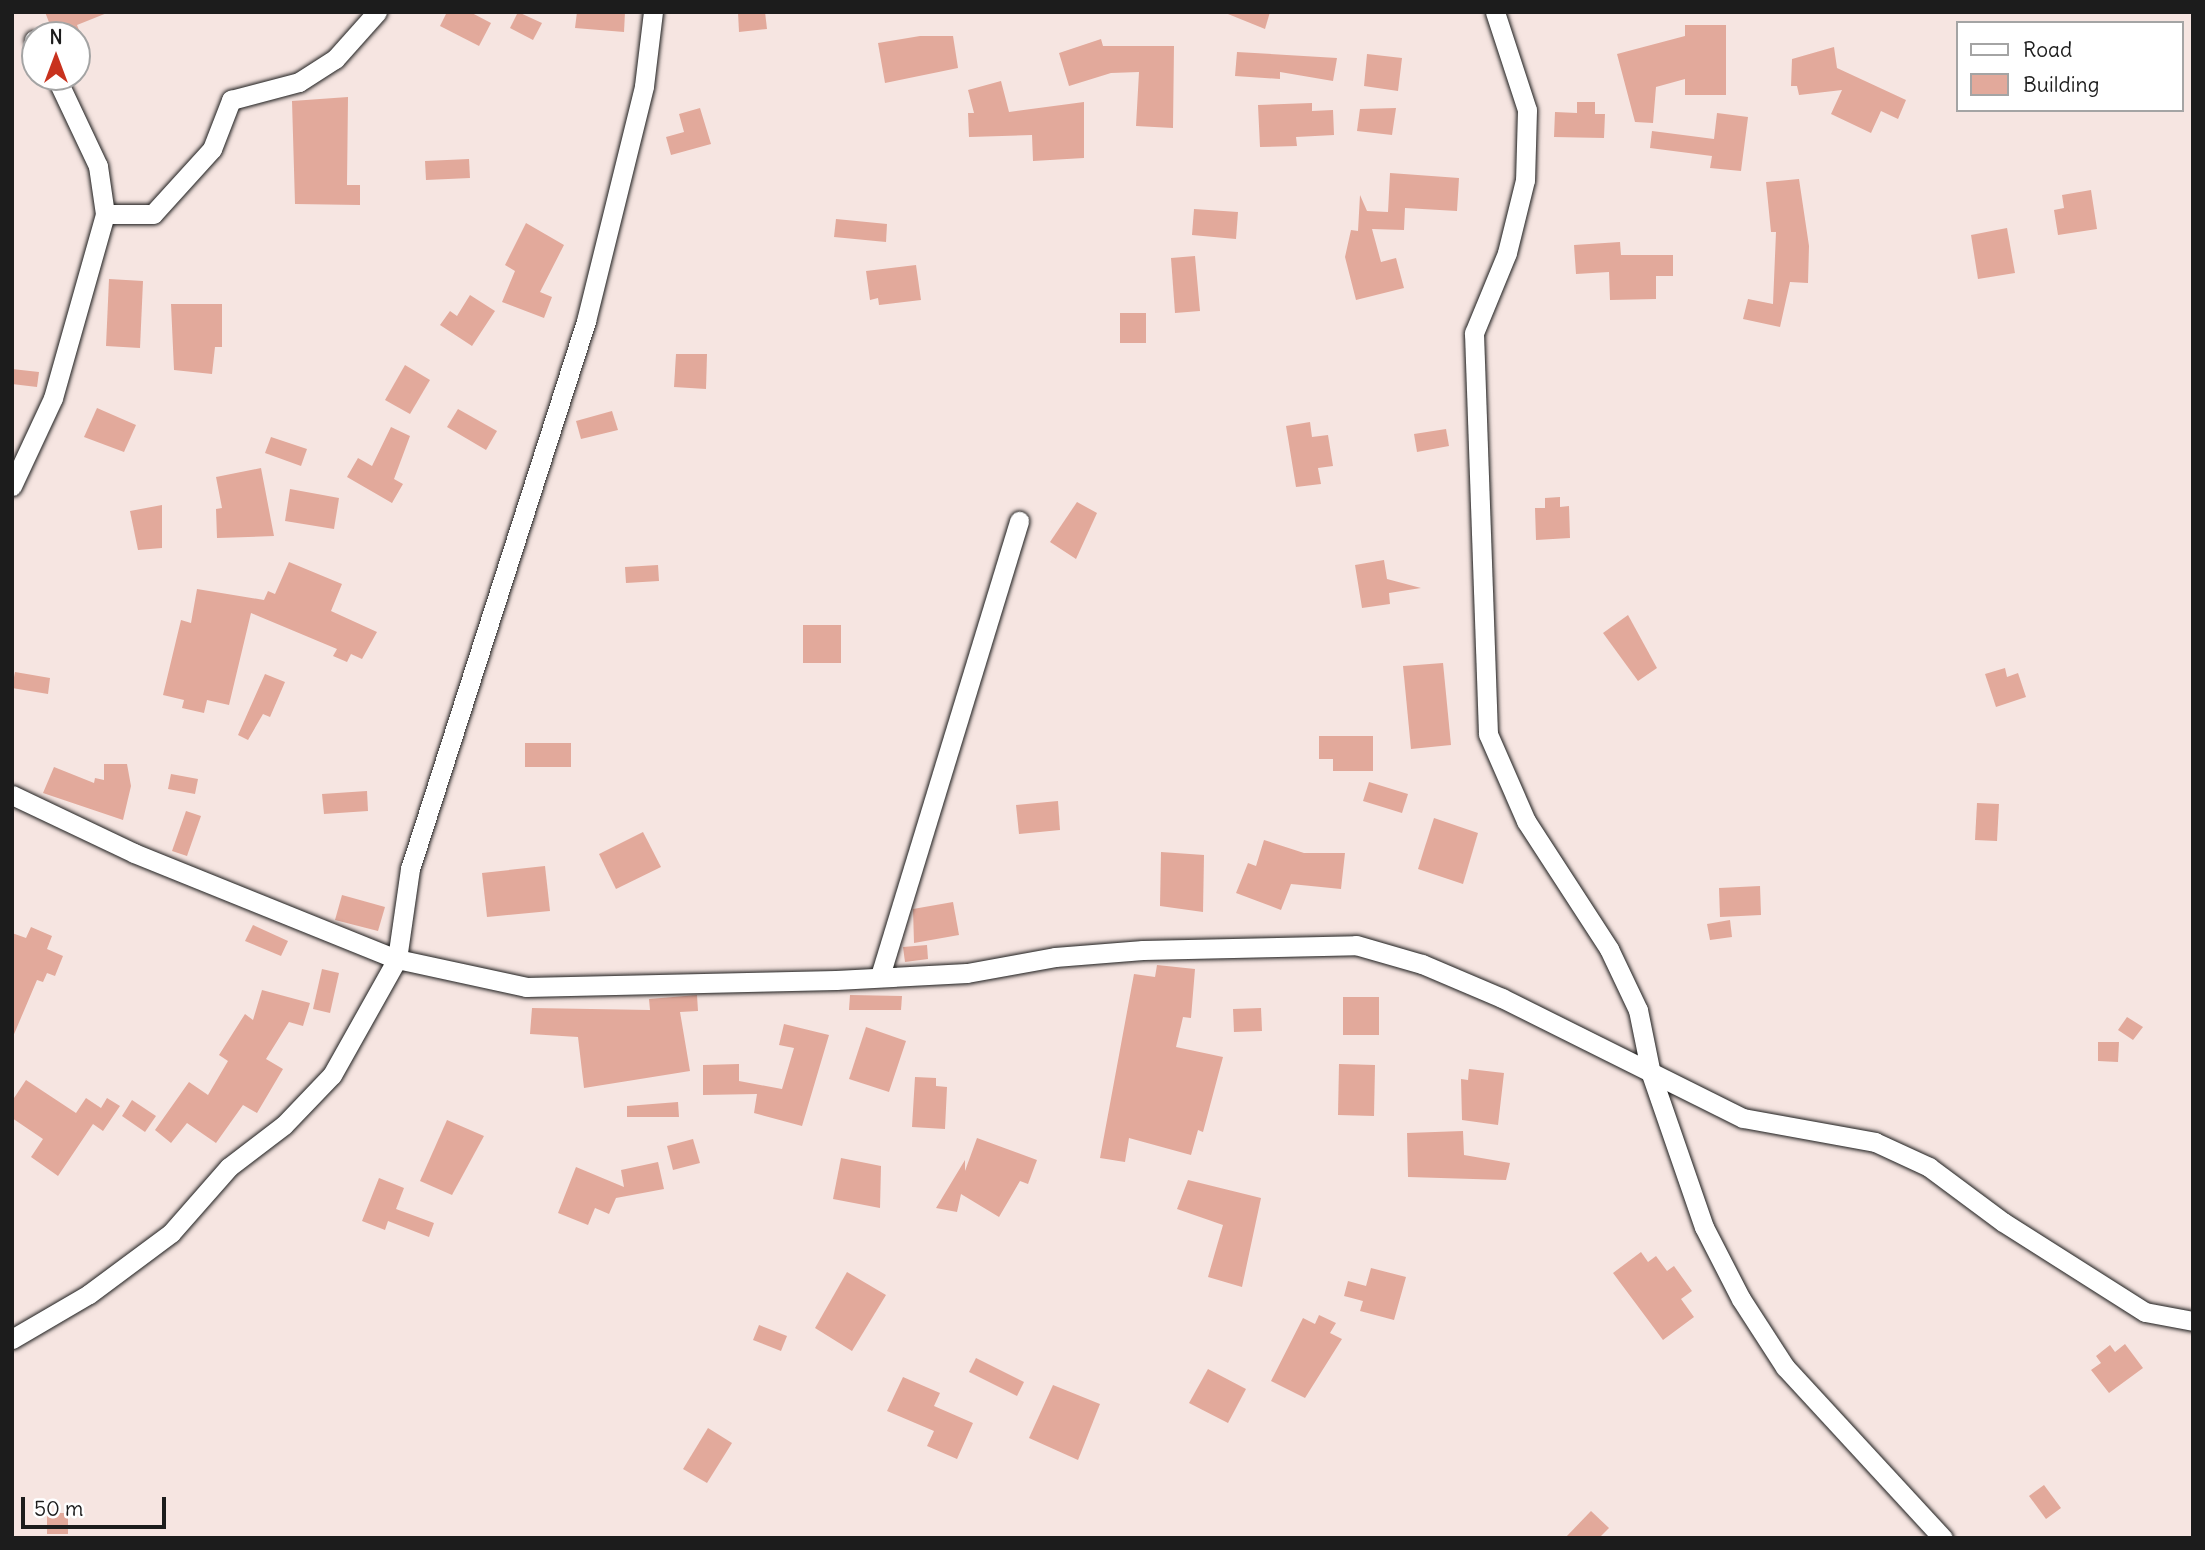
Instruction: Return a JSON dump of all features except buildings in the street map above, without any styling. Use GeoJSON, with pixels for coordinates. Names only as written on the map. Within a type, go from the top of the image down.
{"type":"FeatureCollection","features":[{"type":"Feature","properties":{"kind":"street"},"geometry":{"type":"LineString","coordinates":[[104,214],[153,214],[212,149],[231,100],[299,82],[335,59],[377,12]]}},
{"type":"Feature","properties":{"kind":"street"},"geometry":{"type":"LineString","coordinates":[[12,1339],[89,1294],[171,1233],[229,1167],[284,1125],[332,1075],[397,959],[410,869],[586,321],[644,86],[653,12]]}},
{"type":"Feature","properties":{"kind":"street"},"geometry":{"type":"LineString","coordinates":[[1495,12],[1527,110],[1525,180],[1507,253],[1474,334],[1483,698],[1489,734],[1526,821],[1609,949],[1638,1010],[1651,1074],[1704,1227],[1741,1298],[1786,1367],[1943,1538]]}},
{"type":"Feature","properties":{"kind":"street"},"geometry":{"type":"LineString","coordinates":[[12,486],[53,398],[104,214],[98,166],[63,91]]}},
{"type":"Feature","properties":{"kind":"street"},"geometry":{"type":"LineString","coordinates":[[880,976],[1020,521]]}},
{"type":"Feature","properties":{"kind":"street"},"geometry":{"type":"LineString","coordinates":[[12,795],[134,853],[397,959],[526,987],[639,988],[967,973],[1055,957],[1143,950],[1356,945],[1422,964],[1502,998],[1744,1118],[1875,1142],[1929,1167],[2003,1222],[2145,1312],[2193,1321]]}}]}
